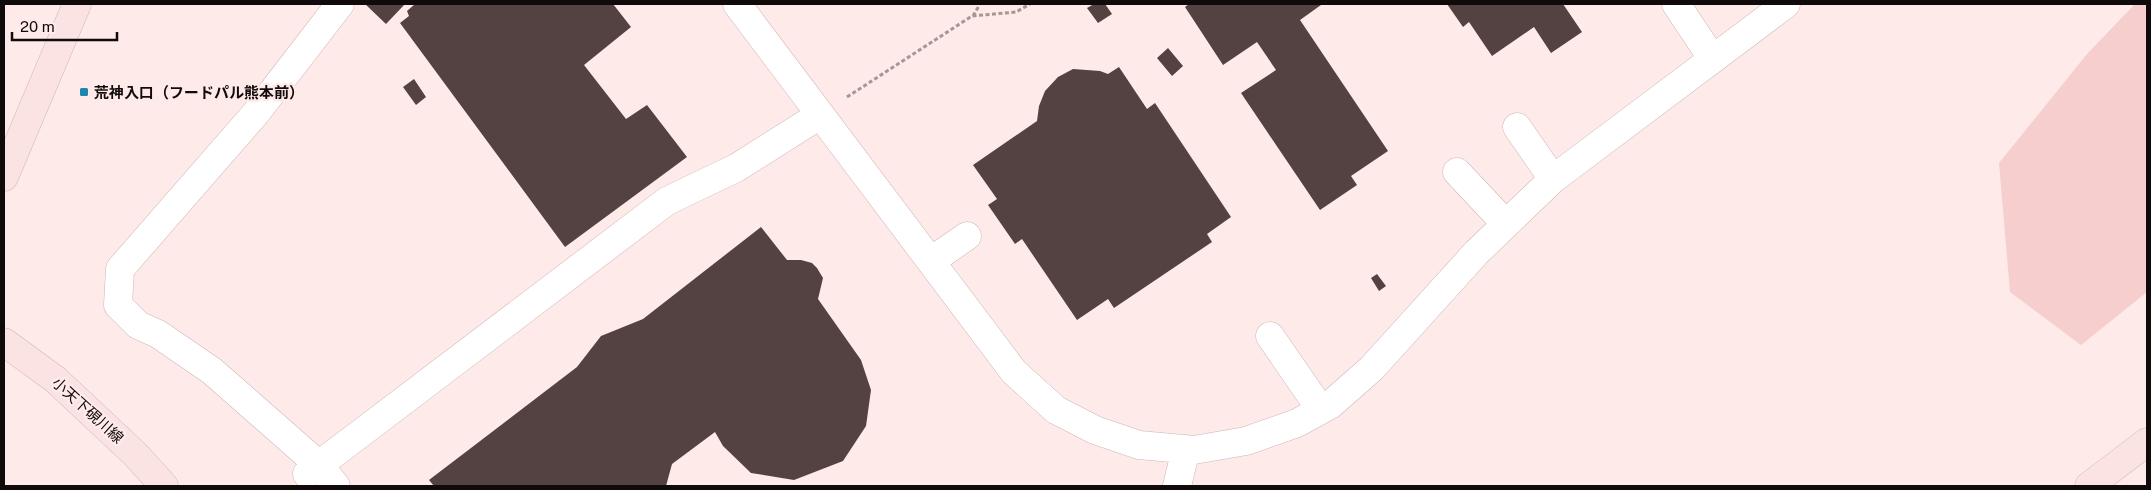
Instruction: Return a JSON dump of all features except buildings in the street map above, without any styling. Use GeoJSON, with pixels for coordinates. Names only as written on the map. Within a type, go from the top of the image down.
{"type":"FeatureCollection","features":[{"type":"Feature","properties":{"kind":"main road"},"geometry":{"type":"LineString","coordinates":[[4,176],[77,4]]}},
{"type":"Feature","properties":{"kind":"main road","name":"小天下硯川線"},"geometry":{"type":"LineString","coordinates":[[4,342],[56,380],[136,455],[164,486]]}},
{"type":"Feature","properties":{"kind":"main road"},"geometry":{"type":"LineString","coordinates":[[2089,486],[2147,442]]}},
{"type":"Feature","properties":{"kind":"street"},"geometry":{"type":"LineString","coordinates":[[336,486],[313,470],[212,371],[158,334],[138,325],[118,305],[120,269],[256,112],[340,4]]}},
{"type":"Feature","properties":{"kind":"street"},"geometry":{"type":"LineString","coordinates":[[737,4],[1014,372],[1056,410],[1095,430],[1139,445],[1194,450],[1246,441],[1297,422],[1330,405],[1372,368],[1476,253],[1553,179],[1786,4]]}},
{"type":"Feature","properties":{"kind":"street"},"geometry":{"type":"LineString","coordinates":[[1676,4],[1712,58]]}},
{"type":"Feature","properties":{"kind":"street"},"geometry":{"type":"LineString","coordinates":[[313,470],[667,202],[736,168],[820,115]]}},
{"type":"Feature","properties":{"kind":"street"},"geometry":{"type":"LineString","coordinates":[[1517,127],[1553,179]]}},
{"type":"Feature","properties":{"kind":"street"},"geometry":{"type":"LineString","coordinates":[[1457,172],[1506,224]]}},
{"type":"Feature","properties":{"kind":"street"},"geometry":{"type":"LineString","coordinates":[[930,261],[967,236]]}},
{"type":"Feature","properties":{"kind":"street"},"geometry":{"type":"LineString","coordinates":[[1270,336],[1320,410]]}},
{"type":"Feature","properties":{"kind":"street"},"geometry":{"type":"LineString","coordinates":[[1177,486],[1186,449]]}},
{"type":"Feature","properties":{"kind":"path"},"geometry":{"type":"LineString","coordinates":[[820,115],[972,16],[980,4]]}},
{"type":"Feature","properties":{"kind":"path"},"geometry":{"type":"LineString","coordinates":[[972,16],[1016,12],[1030,4]]}},
{"type":"Feature","properties":{"kind":"shaded area"},"geometry":{"type":"Polygon","coordinates":[[[2135,4],[2147,4],[2147,292],[2081,345],[2010,292],[1999,163],[2087,54],[2135,4]]]}},
{"type":"Feature","properties":{"kind":"place","name":"荒神入口（フードパル熊本前）"},"geometry":{"type":"Point","coordinates":[84,92]}}]}
